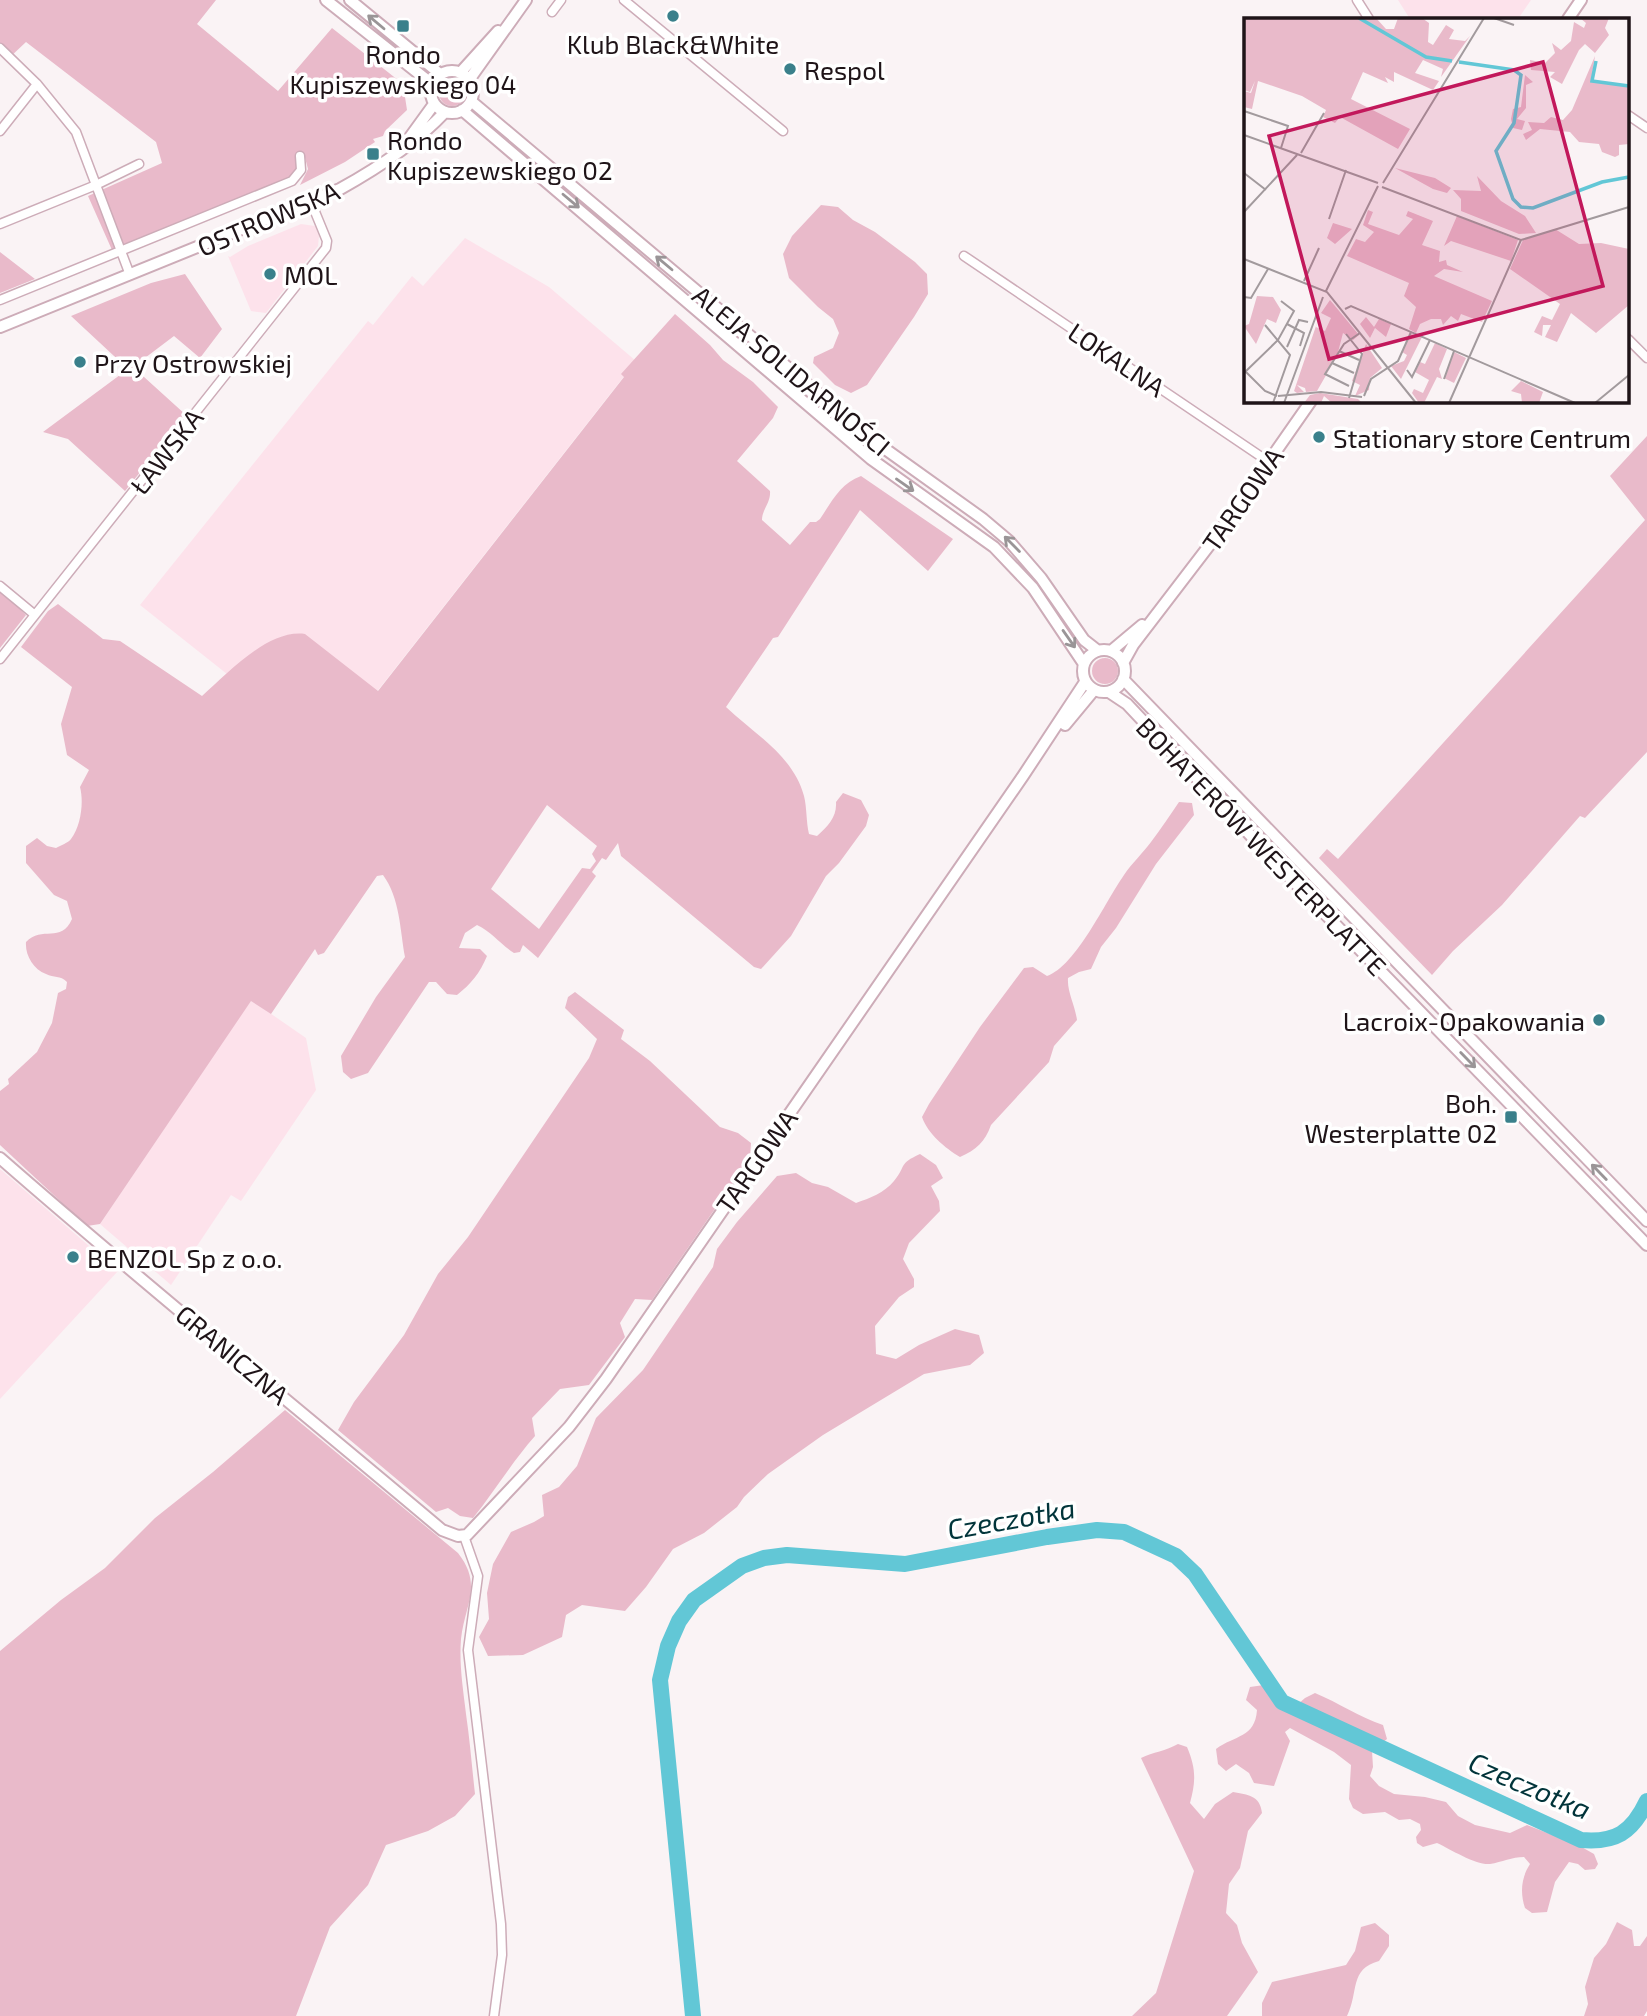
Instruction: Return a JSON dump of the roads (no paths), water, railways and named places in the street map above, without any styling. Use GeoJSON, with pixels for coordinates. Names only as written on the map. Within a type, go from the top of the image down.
{"type":"FeatureCollection","features":[{"type":"Feature","properties":{"kind":"main road"},"geometry":{"type":"LineString","coordinates":[[326,0],[432,84]]}},
{"type":"Feature","properties":{"kind":"main road"},"geometry":{"type":"LineString","coordinates":[[350,0],[440,74]]}},
{"type":"Feature","properties":{"kind":"main road"},"geometry":{"type":"LineString","coordinates":[[460,73],[526,0]]}},
{"type":"Feature","properties":{"kind":"main road"},"geometry":{"type":"LineString","coordinates":[[1569,18],[1581,0]]}},
{"type":"Feature","properties":{"kind":"main road"},"geometry":{"type":"LineString","coordinates":[[469,80],[515,13]]}},
{"type":"Feature","properties":{"kind":"main road"},"geometry":{"type":"LineString","coordinates":[[453,71],[469,80],[473,90],[471,101],[462,110],[445,112],[434,104],[430,91],[440,74],[453,71]]}},
{"type":"Feature","properties":{"kind":"main road","name":"ALEJA SOLIDARNOŚCI"},"geometry":{"type":"LineString","coordinates":[[471,101],[874,440],[1009,541],[1041,578],[1084,640],[1098,651]]}},
{"type":"Feature","properties":{"kind":"main road","name":"OSTROWSKA"},"geometry":{"type":"LineString","coordinates":[[400,151],[434,104]]}},
{"type":"Feature","properties":{"kind":"main road","name":"ALEJA SOLIDARNOŚCI"},"geometry":{"type":"LineString","coordinates":[[462,110],[871,459],[994,547],[1033,588],[1084,664]]}},
{"type":"Feature","properties":{"kind":"main road","name":"OSTROWSKA"},"geometry":{"type":"LineString","coordinates":[[0,327],[312,202],[373,171],[430,129],[445,112]]}},
{"type":"Feature","properties":{"kind":"main road","name":"TARGOWA"},"geometry":{"type":"LineString","coordinates":[[1123,663],[1133,645],[1172,597],[1310,402]]}},
{"type":"Feature","properties":{"kind":"main road","name":"TARGOWA"},"geometry":{"type":"LineString","coordinates":[[1111,652],[1172,597]]}},
{"type":"Feature","properties":{"kind":"main road"},"geometry":{"type":"LineString","coordinates":[[1098,651],[1111,652],[1119,656],[1123,663],[1124,680],[1109,692],[1094,690],[1085,681],[1084,664],[1098,651]]}},
{"type":"Feature","properties":{"kind":"main road","name":"BOHATERÓW WESTERPLATTE"},"geometry":{"type":"LineString","coordinates":[[1124,680],[1647,1221]]}},
{"type":"Feature","properties":{"kind":"main road","name":"TARGOWA"},"geometry":{"type":"LineString","coordinates":[[467,1534],[569,1427],[606,1379],[1023,776],[1085,681]]}},
{"type":"Feature","properties":{"kind":"main road","name":"TARGOWA"},"geometry":{"type":"LineString","coordinates":[[1023,776],[1094,690]]}},
{"type":"Feature","properties":{"kind":"main road","name":"BOHATERÓW WESTERPLATTE"},"geometry":{"type":"LineString","coordinates":[[1109,692],[1127,704],[1299,887],[1647,1245]]}},
{"type":"Feature","properties":{"kind":"main road","name":"GRANICZNA"},"geometry":{"type":"LineString","coordinates":[[0,1158],[117,1260],[442,1530],[450,1534],[467,1534]]}},
{"type":"Feature","properties":{"kind":"street"},"geometry":{"type":"LineString","coordinates":[[552,12],[561,0]]}},
{"type":"Feature","properties":{"kind":"street"},"geometry":{"type":"LineString","coordinates":[[624,0],[783,131]]}},
{"type":"Feature","properties":{"kind":"street"},"geometry":{"type":"LineString","coordinates":[[1357,0],[1368,18]]}},
{"type":"Feature","properties":{"kind":"street"},"geometry":{"type":"LineString","coordinates":[[0,48],[37,84],[76,131],[130,275]]}},
{"type":"Feature","properties":{"kind":"street"},"geometry":{"type":"LineString","coordinates":[[0,131],[37,84]]}},
{"type":"Feature","properties":{"kind":"street"},"geometry":{"type":"LineString","coordinates":[[1630,116],[1647,128]]}},
{"type":"Feature","properties":{"kind":"street","name":"OSTROWSKA"},"geometry":{"type":"LineString","coordinates":[[0,300],[292,181],[301,170],[300,156]]}},
{"type":"Feature","properties":{"kind":"street"},"geometry":{"type":"LineString","coordinates":[[0,224],[96,185],[139,164]]}},
{"type":"Feature","properties":{"kind":"street","name":"ŁAWSKA"},"geometry":{"type":"LineString","coordinates":[[0,659],[326,248],[327,241],[312,202]]}},
{"type":"Feature","properties":{"kind":"street","name":"LOKALNA"},"geometry":{"type":"LineString","coordinates":[[964,256],[1269,462]]}},
{"type":"Feature","properties":{"kind":"street"},"geometry":{"type":"LineString","coordinates":[[1630,341],[1647,358]]}},
{"type":"Feature","properties":{"kind":"street"},"geometry":{"type":"LineString","coordinates":[[0,586],[35,614]]}},
{"type":"Feature","properties":{"kind":"street"},"geometry":{"type":"LineString","coordinates":[[467,1534],[478,1576],[468,1650],[501,1924],[502,1955],[495,2016]]}},
{"type":"Feature","properties":{"kind":"waterway","name":"Czeczotka"},"geometry":{"type":"LineString","coordinates":[[693,2016],[660,1680],[668,1646],[679,1621],[694,1600],[742,1566],[764,1558],[787,1555],[905,1564],[1047,1537],[1097,1530],[1124,1532],[1176,1556],[1195,1574],[1282,1702],[1581,1840],[1604,1840],[1621,1834],[1635,1821],[1647,1801]]}},
{"type":"Feature","properties":{"kind":"place","name":"Klub Black&White"},"geometry":{"type":"Point","coordinates":[673,16]}},
{"type":"Feature","properties":{"kind":"place","name":"Rondo Kupiszewskiego 04"},"geometry":{"type":"Point","coordinates":[403,26]}},
{"type":"Feature","properties":{"kind":"place","name":"Respol"},"geometry":{"type":"Point","coordinates":[790,69]}},
{"type":"Feature","properties":{"kind":"place","name":"Rondo Kupiszewskiego 02"},"geometry":{"type":"Point","coordinates":[373,154]}},
{"type":"Feature","properties":{"kind":"place","name":"MOL"},"geometry":{"type":"Point","coordinates":[270,274]}},
{"type":"Feature","properties":{"kind":"place","name":"Przy Ostrowskiej"},"geometry":{"type":"Point","coordinates":[80,362]}},
{"type":"Feature","properties":{"kind":"place","name":"Stationary store Centrum"},"geometry":{"type":"Point","coordinates":[1319,437]}},
{"type":"Feature","properties":{"kind":"place","name":"Lacroix-Opakowania"},"geometry":{"type":"Point","coordinates":[1599,1020]}},
{"type":"Feature","properties":{"kind":"place","name":"Boh. Westerplatte 02"},"geometry":{"type":"Point","coordinates":[1511,1117]}},
{"type":"Feature","properties":{"kind":"place","name":"BENZOL Sp z o.o."},"geometry":{"type":"Point","coordinates":[73,1257]}}]}
